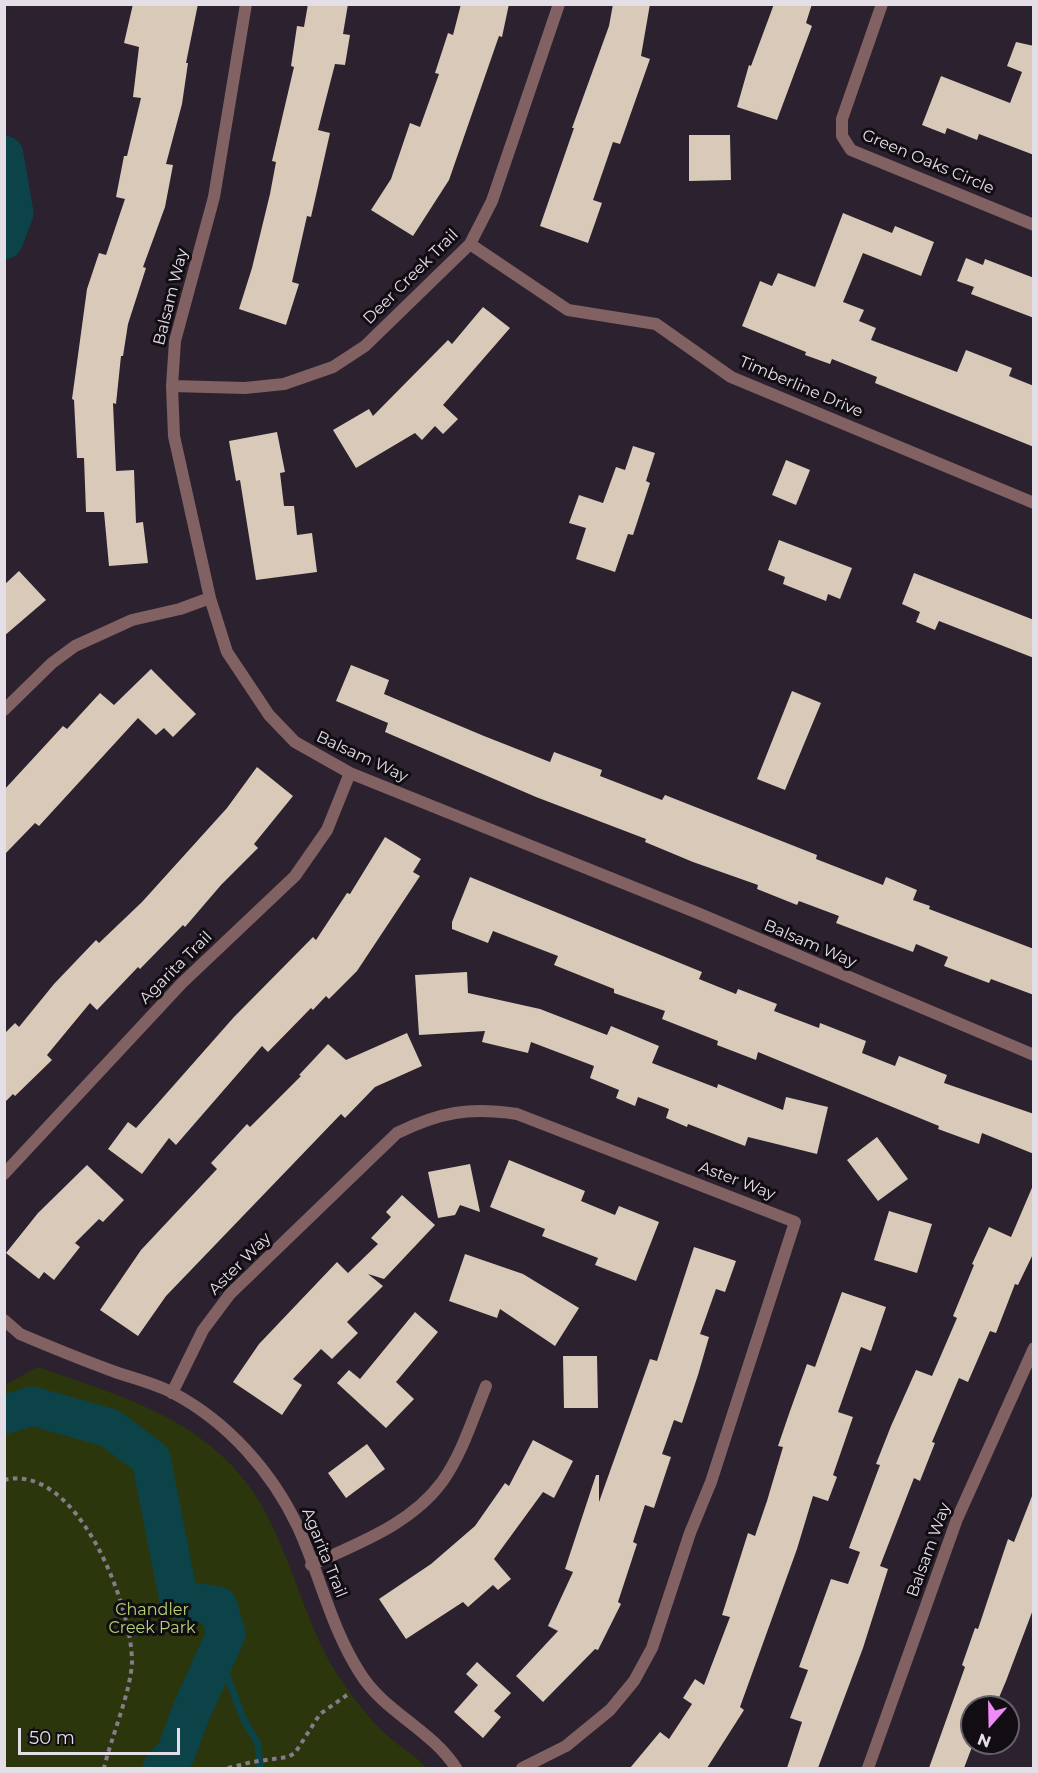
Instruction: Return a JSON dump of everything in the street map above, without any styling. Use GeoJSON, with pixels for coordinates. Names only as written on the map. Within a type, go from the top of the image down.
{"type":"FeatureCollection","features":[{"type":"Feature","properties":{"kind":"street","name":"Balsam Way"},"geometry":{"type":"LineString","coordinates":[[246,4],[214,197],[175,341],[172,386],[174,436],[210,598],[227,652],[269,715],[295,742],[350,773],[700,914],[1034,1054]]}},
{"type":"Feature","properties":{"kind":"street","name":"Deer Creek Trail"},"geometry":{"type":"LineString","coordinates":[[172,386],[245,388],[284,384],[333,367],[365,346],[470,244],[492,201],[559,4]]}},
{"type":"Feature","properties":{"kind":"street","name":"Green Oaks Circle"},"geometry":{"type":"LineString","coordinates":[[882,4],[842,119],[842,136],[851,150],[1034,225]]}},
{"type":"Feature","properties":{"kind":"street","name":"Timberline Drive"},"geometry":{"type":"LineString","coordinates":[[470,244],[568,310],[656,324],[730,377],[1034,503]]}},
{"type":"Feature","properties":{"kind":"street"},"geometry":{"type":"LineString","coordinates":[[4,710],[52,663],[75,646],[132,620],[180,609],[210,598]]}},
{"type":"Feature","properties":{"kind":"street","name":"Agarita Trail"},"geometry":{"type":"LineString","coordinates":[[4,1174],[182,983],[295,876],[327,830],[350,773]]}},
{"type":"Feature","properties":{"kind":"street","name":"Aster Way"},"geometry":{"type":"LineString","coordinates":[[172,1393],[203,1330],[230,1294],[397,1133],[425,1119],[455,1111],[486,1109],[517,1114],[795,1222],[711,1482],[690,1533],[652,1648],[634,1681],[610,1710],[566,1746],[522,1768]]}},
{"type":"Feature","properties":{"kind":"street","name":"Agarita Trail"},"geometry":{"type":"LineString","coordinates":[[4,1320],[20,1334],[172,1393],[204,1412],[259,1464],[281,1495],[299,1528],[311,1565],[346,1651],[362,1677],[382,1700],[429,1736],[456,1768]]}},
{"type":"Feature","properties":{"kind":"street","name":"Balsam Way"},"geometry":{"type":"LineString","coordinates":[[868,1768],[957,1519],[1034,1348]]}},
{"type":"Feature","properties":{"kind":"street"},"geometry":{"type":"LineString","coordinates":[[311,1565],[389,1528],[423,1504],[442,1482],[457,1458],[486,1386]]}},
{"type":"Feature","properties":{"kind":"path"},"geometry":{"type":"LineString","coordinates":[[4,1480],[33,1479],[61,1498],[78,1516],[100,1551],[117,1590],[126,1621],[131,1671],[104,1768]]}},
{"type":"Feature","properties":{"kind":"path"},"geometry":{"type":"LineString","coordinates":[[228,1768],[252,1762],[288,1758],[295,1753],[320,1714],[347,1695]]}},
{"type":"Feature","properties":{"kind":"green space","name":"Chandler Creek Park"},"geometry":{"type":"Polygon","coordinates":[[[38,1367],[137,1403],[168,1418],[197,1436],[224,1457],[247,1483],[267,1515],[316,1633],[334,1669],[373,1721],[426,1768],[5,1768],[5,1385],[38,1367]]]}},
{"type":"Feature","properties":{"kind":"building"},"geometry":{"type":"Polygon","coordinates":[[[133,4],[198,4],[186,63],[188,63],[182,104],[166,164],[173,165],[165,207],[143,267],[146,268],[128,324],[123,356],[121,356],[116,404],[113,403],[116,471],[134,470],[136,523],[143,522],[148,563],[109,566],[104,512],[86,512],[84,458],[77,458],[74,400],[72,399],[87,289],[99,253],[106,255],[125,199],[116,197],[124,156],[127,156],[141,98],[133,97],[139,47],[124,43],[133,4]]]}},
{"type":"Feature","properties":{"kind":"building"},"geometry":{"type":"Polygon","coordinates":[[[308,4],[348,4],[343,34],[350,35],[345,65],[335,64],[318,130],[330,133],[311,217],[307,216],[292,282],[299,284],[286,325],[239,309],[252,268],[270,194],[276,162],[272,161],[294,67],[291,66],[297,26],[304,27],[308,4]]]}},
{"type":"Feature","properties":{"kind":"building"},"geometry":{"type":"Polygon","coordinates":[[[461,4],[509,4],[502,37],[499,36],[449,180],[413,236],[371,210],[391,179],[410,123],[420,127],[439,74],[435,73],[448,33],[453,35],[461,4]]]}},
{"type":"Feature","properties":{"kind":"building"},"geometry":{"type":"Polygon","coordinates":[[[613,4],[650,4],[641,56],[650,59],[620,144],[613,142],[593,200],[602,203],[588,243],[540,226],[609,26],[613,4]]]}},
{"type":"Feature","properties":{"kind":"building"},"geometry":{"type":"Polygon","coordinates":[[[774,4],[812,4],[806,23],[812,26],[777,120],[737,107],[749,65],[751,66],[774,4]]]}},
{"type":"Feature","properties":{"kind":"building"},"geometry":{"type":"Polygon","coordinates":[[[1016,42],[1034,46],[1034,155],[979,134],[977,140],[947,128],[945,134],[922,125],[941,76],[1010,103],[1022,72],[1007,66],[1016,42]]]}},
{"type":"Feature","properties":{"kind":"building"},"geometry":{"type":"Polygon","coordinates":[[[689,135],[730,135],[731,180],[689,181],[689,135]]]}},
{"type":"Feature","properties":{"kind":"building"},"geometry":{"type":"Polygon","coordinates":[[[843,213],[892,233],[895,226],[934,242],[921,276],[863,253],[843,302],[864,310],[859,321],[876,328],[871,340],[957,372],[966,350],[1012,368],[1009,376],[1034,386],[1034,447],[875,383],[877,377],[832,359],[830,364],[805,355],[806,352],[742,326],[760,281],[772,286],[778,273],[815,287],[843,213]]]}},
{"type":"Feature","properties":{"kind":"building"},"geometry":{"type":"Polygon","coordinates":[[[966,258],[983,265],[985,259],[1034,278],[1034,318],[971,294],[974,287],[957,281],[966,258]]]}},
{"type":"Feature","properties":{"kind":"building"},"geometry":{"type":"Polygon","coordinates":[[[483,307],[510,328],[443,405],[458,419],[443,434],[435,426],[422,440],[415,433],[356,468],[333,430],[369,409],[373,416],[448,340],[452,344],[483,307]]]}},
{"type":"Feature","properties":{"kind":"building"},"geometry":{"type":"Polygon","coordinates":[[[277,432],[285,472],[280,473],[284,506],[294,506],[297,535],[312,533],[317,572],[256,580],[240,480],[236,481],[229,441],[277,432]]]}},
{"type":"Feature","properties":{"kind":"building"},"geometry":{"type":"Polygon","coordinates":[[[633,446],[655,453],[646,481],[650,483],[633,535],[628,534],[615,572],[576,559],[586,528],[569,523],[579,495],[603,503],[616,467],[625,470],[633,446]]]}},
{"type":"Feature","properties":{"kind":"building"},"geometry":{"type":"Polygon","coordinates":[[[786,460],[810,470],[796,505],[772,495],[786,460]]]}},
{"type":"Feature","properties":{"kind":"building"},"geometry":{"type":"Polygon","coordinates":[[[779,540],[852,568],[840,599],[828,594],[826,601],[783,584],[785,577],[768,570],[779,540]]]}},
{"type":"Feature","properties":{"kind":"building"},"geometry":{"type":"Polygon","coordinates":[[[19,571],[46,600],[4,636],[4,585],[19,571]]]}},
{"type":"Feature","properties":{"kind":"building"},"geometry":{"type":"Polygon","coordinates":[[[914,573],[1034,620],[1034,658],[939,621],[935,630],[916,622],[920,612],[902,604],[914,573]]]}},
{"type":"Feature","properties":{"kind":"building"},"geometry":{"type":"Polygon","coordinates":[[[351,665],[389,680],[384,694],[484,736],[550,762],[554,752],[602,770],[600,776],[662,800],[665,795],[817,855],[816,859],[883,885],[886,877],[917,890],[913,900],[930,906],[929,909],[1034,949],[1034,995],[991,979],[989,983],[944,966],[948,957],[916,944],[913,952],[836,923],[839,916],[799,901],[797,905],[757,889],[758,885],[693,862],[645,842],[646,839],[536,797],[385,732],[388,723],[336,701],[351,665]]]}},
{"type":"Feature","properties":{"kind":"building"},"geometry":{"type":"Polygon","coordinates":[[[151,669],[196,714],[173,737],[164,728],[156,735],[138,718],[39,826],[35,823],[4,855],[4,790],[63,726],[67,729],[100,693],[114,705],[151,669]]]}},
{"type":"Feature","properties":{"kind":"building"},"geometry":{"type":"Polygon","coordinates":[[[792,691],[821,703],[785,790],[757,779],[792,691]]]}},
{"type":"Feature","properties":{"kind":"building"},"geometry":{"type":"Polygon","coordinates":[[[257,767],[293,796],[254,844],[258,848],[221,885],[185,927],[183,925],[140,969],[138,967],[97,1010],[90,1003],[47,1055],[52,1060],[15,1096],[13,1094],[4,1103],[4,1034],[15,1023],[19,1027],[54,984],[96,940],[99,943],[142,902],[227,808],[257,767]]]}},
{"type":"Feature","properties":{"kind":"building"},"geometry":{"type":"Polygon","coordinates":[[[385,837],[421,859],[413,872],[420,876],[357,971],[329,999],[326,996],[313,1010],[311,1008],[268,1052],[262,1046],[176,1145],[169,1138],[142,1174],[108,1149],[128,1122],[136,1128],[234,1017],[313,937],[316,940],[347,893],[350,894],[385,837]]]}},
{"type":"Feature","properties":{"kind":"building"},"geometry":{"type":"Polygon","coordinates":[[[470,877],[702,972],[699,979],[736,994],[738,989],[777,1004],[774,1011],[819,1028],[820,1023],[866,1041],[862,1053],[895,1066],[899,1056],[947,1075],[944,1083],[1034,1114],[1034,1154],[982,1133],[979,1144],[938,1129],[939,1126],[758,1052],[756,1060],[717,1045],[718,1041],[662,1019],[665,1011],[614,993],[614,989],[554,965],[558,956],[493,931],[488,943],[452,929],[452,922],[470,877]]]}},
{"type":"Feature","properties":{"kind":"building"},"geometry":{"type":"Polygon","coordinates":[[[467,972],[468,993],[540,1009],[607,1035],[611,1026],[659,1046],[652,1063],[717,1088],[718,1084],[783,1110],[786,1097],[828,1107],[817,1154],[748,1137],[745,1146],[688,1124],[687,1127],[666,1118],[669,1109],[638,1097],[635,1106],[616,1098],[619,1090],[590,1078],[594,1066],[531,1042],[528,1053],[482,1042],[485,1031],[419,1035],[415,975],[467,972]]]}},
{"type":"Feature","properties":{"kind":"building"},"geometry":{"type":"Polygon","coordinates":[[[407,1033],[422,1066],[375,1087],[345,1118],[341,1114],[166,1296],[138,1336],[100,1310],[141,1250],[217,1169],[211,1163],[247,1124],[250,1127],[301,1076],[299,1075],[328,1044],[346,1060],[407,1033]]]}},
{"type":"Feature","properties":{"kind":"building"},"geometry":{"type":"Polygon","coordinates":[[[877,1137],[908,1179],[878,1201],[847,1160],[877,1137]]]}},
{"type":"Feature","properties":{"kind":"building"},"geometry":{"type":"Polygon","coordinates":[[[509,1160],[585,1191],[581,1201],[615,1215],[619,1206],[659,1222],[636,1281],[595,1265],[598,1258],[542,1236],[545,1229],[490,1207],[509,1160]]]}},
{"type":"Feature","properties":{"kind":"building"},"geometry":{"type":"Polygon","coordinates":[[[470,1164],[480,1212],[460,1205],[455,1215],[438,1218],[428,1172],[470,1164]]]}},
{"type":"Feature","properties":{"kind":"building"},"geometry":{"type":"Polygon","coordinates":[[[87,1165],[124,1200],[103,1222],[99,1219],[75,1243],[80,1247],[54,1280],[44,1272],[39,1279],[6,1253],[38,1213],[87,1165]]]}},
{"type":"Feature","properties":{"kind":"building"},"geometry":{"type":"Polygon","coordinates":[[[1034,1183],[1034,1252],[1018,1285],[1015,1284],[996,1333],[990,1331],[968,1382],[959,1378],[932,1442],[935,1443],[920,1481],[914,1478],[880,1566],[888,1569],[863,1648],[818,1768],[787,1768],[802,1722],[790,1718],[808,1670],[799,1667],[831,1579],[848,1584],[860,1552],[849,1548],[880,1465],[876,1464],[891,1426],[916,1370],[932,1376],[957,1318],[953,1316],[974,1265],[972,1264],[989,1227],[1011,1237],[1034,1183]]]}},
{"type":"Feature","properties":{"kind":"building"},"geometry":{"type":"Polygon","coordinates":[[[402,1195],[435,1225],[384,1279],[368,1274],[383,1286],[347,1322],[358,1333],[332,1359],[321,1349],[293,1379],[302,1385],[282,1415],[233,1382],[259,1344],[337,1262],[348,1273],[378,1244],[371,1238],[391,1217],[386,1212],[402,1195]]]}},
{"type":"Feature","properties":{"kind":"building"},"geometry":{"type":"Polygon","coordinates":[[[889,1211],[932,1224],[917,1273],[874,1260],[889,1211]]]}},
{"type":"Feature","properties":{"kind":"building"},"geometry":{"type":"Polygon","coordinates":[[[694,1247],[736,1261],[725,1292],[716,1289],[700,1334],[709,1337],[698,1375],[682,1423],[674,1420],[662,1454],[671,1457],[654,1508],[645,1505],[633,1542],[637,1544],[618,1602],[621,1604],[598,1650],[595,1649],[543,1702],[516,1676],[558,1631],[548,1626],[573,1572],[565,1569],[596,1475],[599,1475],[599,1502],[650,1359],[657,1361],[694,1247]]]}},
{"type":"Feature","properties":{"kind":"building"},"geometry":{"type":"Polygon","coordinates":[[[465,1254],[523,1274],[579,1308],[555,1346],[500,1309],[497,1318],[449,1301],[465,1254]]]}},
{"type":"Feature","properties":{"kind":"building"},"geometry":{"type":"Polygon","coordinates":[[[842,1292],[886,1307],[871,1351],[861,1347],[838,1412],[853,1417],[833,1475],[837,1477],[828,1501],[813,1496],[797,1549],[740,1707],[744,1710],[707,1768],[630,1768],[660,1732],[669,1739],[692,1704],[683,1698],[695,1679],[704,1685],[730,1617],[722,1615],[748,1533],[755,1536],[767,1501],[783,1447],[778,1446],[790,1411],[807,1364],[815,1367],[842,1292]]]}},
{"type":"Feature","properties":{"kind":"building"},"geometry":{"type":"Polygon","coordinates":[[[415,1312],[438,1332],[396,1382],[414,1399],[386,1428],[337,1383],[349,1370],[360,1379],[415,1312]]]}},
{"type":"Feature","properties":{"kind":"building"},"geometry":{"type":"Polygon","coordinates":[[[563,1356],[597,1356],[598,1408],[564,1408],[563,1356]]]}},
{"type":"Feature","properties":{"kind":"building"},"geometry":{"type":"Polygon","coordinates":[[[533,1440],[573,1461],[554,1498],[543,1492],[494,1559],[511,1579],[498,1590],[493,1585],[468,1607],[463,1602],[406,1639],[379,1599],[431,1564],[475,1526],[505,1483],[509,1486],[533,1440]]]}},
{"type":"Feature","properties":{"kind":"building"},"geometry":{"type":"Polygon","coordinates":[[[367,1444],[385,1469],[346,1498],[328,1473],[367,1444]]]}},
{"type":"Feature","properties":{"kind":"building"},"geometry":{"type":"Polygon","coordinates":[[[1032,1496],[1034,1607],[1006,1681],[1000,1695],[960,1695],[960,1755],[969,1755],[964,1768],[929,1768],[965,1667],[962,1665],[975,1628],[978,1629],[1008,1539],[1014,1542],[1032,1496]]]}},
{"type":"Feature","properties":{"kind":"building"},"geometry":{"type":"Polygon","coordinates":[[[477,1662],[511,1693],[494,1711],[501,1717],[483,1738],[454,1712],[478,1685],[466,1674],[477,1662]]]}},
{"type":"Feature","properties":{"kind":"waterway"},"geometry":{"type":"LineString","coordinates":[[4,155],[14,213],[4,240]]}},
{"type":"Feature","properties":{"kind":"waterway"},"geometry":{"type":"LineString","coordinates":[[4,1415],[32,1406],[110,1428],[151,1459],[179,1600],[218,1606],[226,1634],[189,1717],[176,1753],[162,1768]]}},
{"type":"Feature","properties":{"kind":"waterway"},"geometry":{"type":"LineString","coordinates":[[218,1652],[243,1718],[258,1744],[260,1768]]}}]}
